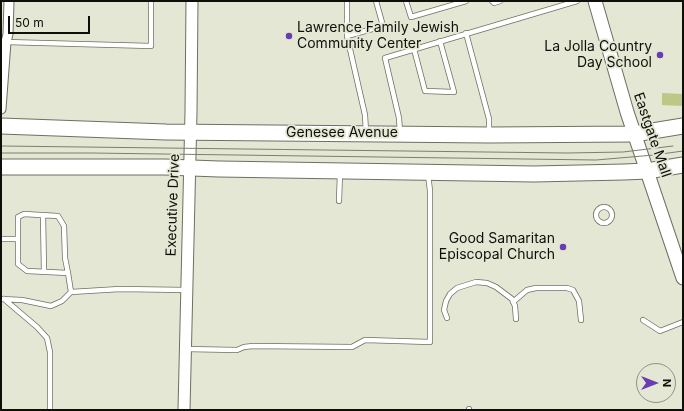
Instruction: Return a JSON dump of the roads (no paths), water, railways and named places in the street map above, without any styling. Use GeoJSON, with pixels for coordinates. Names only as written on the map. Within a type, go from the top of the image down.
{"type":"FeatureCollection","features":[{"type":"Feature","properties":{"kind":"main road","name":"Eastgate Mall"},"geometry":{"type":"LineString","coordinates":[[595,1],[634,134],[683,278]]}},
{"type":"Feature","properties":{"kind":"main road","name":"Genesee Avenue"},"geometry":{"type":"LineString","coordinates":[[1,126],[190,132],[489,135],[634,134],[683,126]]}},
{"type":"Feature","properties":{"kind":"main road"},"geometry":{"type":"LineString","coordinates":[[1,167],[189,168],[534,174],[616,173],[647,171],[683,165]]}},
{"type":"Feature","properties":{"kind":"street"},"geometry":{"type":"LineString","coordinates":[[1,109],[5,37],[9,1]]}},
{"type":"Feature","properties":{"kind":"street","name":"Executive Drive"},"geometry":{"type":"LineString","coordinates":[[184,410],[192,1]]}},
{"type":"Feature","properties":{"kind":"lane"},"geometry":{"type":"LineString","coordinates":[[5,37],[151,46],[151,1]]}},
{"type":"Feature","properties":{"kind":"lane"},"geometry":{"type":"LineString","coordinates":[[347,1],[347,36],[365,115],[366,134]]}},
{"type":"Feature","properties":{"kind":"lane"},"geometry":{"type":"LineString","coordinates":[[347,36],[383,26],[376,1]]}},
{"type":"Feature","properties":{"kind":"lane"},"geometry":{"type":"LineString","coordinates":[[406,1],[411,17],[466,1]]}},
{"type":"Feature","properties":{"kind":"lane"},"geometry":{"type":"LineString","coordinates":[[492,1],[494,3],[500,1]]}},
{"type":"Feature","properties":{"kind":"lane"},"geometry":{"type":"LineString","coordinates":[[400,134],[399,118],[386,58],[577,1]]}},
{"type":"Feature","properties":{"kind":"lane"},"geometry":{"type":"LineString","coordinates":[[466,33],[489,119],[489,135]]}},
{"type":"Feature","properties":{"kind":"lane"},"geometry":{"type":"LineString","coordinates":[[414,49],[424,91],[454,92],[440,41]]}},
{"type":"Feature","properties":{"kind":"lane"},"geometry":{"type":"LineString","coordinates":[[340,171],[340,201]]}},
{"type":"Feature","properties":{"kind":"lane"},"geometry":{"type":"LineString","coordinates":[[185,349],[237,350],[244,347],[253,346],[352,347],[365,340],[430,342],[430,191],[428,173]]}},
{"type":"Feature","properties":{"kind":"lane"},"geometry":{"type":"LineString","coordinates":[[68,273],[27,271],[18,264],[18,216],[24,214],[58,216],[64,226],[65,258],[68,273],[71,292]]}},
{"type":"Feature","properties":{"kind":"lane"},"geometry":{"type":"LineString","coordinates":[[43,215],[44,272]]}},
{"type":"Feature","properties":{"kind":"lane"},"geometry":{"type":"LineString","coordinates":[[1,239],[18,239]]}},
{"type":"Feature","properties":{"kind":"lane"},"geometry":{"type":"LineString","coordinates":[[447,318],[444,310],[446,301],[450,294],[457,288],[476,282],[487,283],[504,292],[516,306],[516,319]]}},
{"type":"Feature","properties":{"kind":"lane"},"geometry":{"type":"LineString","coordinates":[[513,302],[527,290],[536,288],[567,288],[573,290],[579,301],[581,320]]}},
{"type":"Feature","properties":{"kind":"lane"},"geometry":{"type":"LineString","coordinates":[[2,299],[22,300],[51,306],[62,301],[71,292],[120,289],[186,290]]}},
{"type":"Feature","properties":{"kind":"lane"},"geometry":{"type":"LineString","coordinates":[[2,299],[47,338],[50,352],[50,410]]}},
{"type":"Feature","properties":{"kind":"lane"},"geometry":{"type":"LineString","coordinates":[[643,320],[660,331],[683,322]]}},
{"type":"Feature","properties":{"kind":"tram line"},"geometry":{"type":"LineString","coordinates":[[1,146],[567,153],[623,152],[673,146]]}},
{"type":"Feature","properties":{"kind":"tram line"},"geometry":{"type":"LineString","coordinates":[[1,153],[596,160],[683,151]]}},
{"type":"Feature","properties":{"kind":"place","name":"Lawrence Family Jewish Community Center"},"geometry":{"type":"Point","coordinates":[289,36]}},
{"type":"Feature","properties":{"kind":"place","name":"La Jolla Country Day School"},"geometry":{"type":"Point","coordinates":[660,55]}},
{"type":"Feature","properties":{"kind":"place","name":"Good Samaritan Episcopal Church"},"geometry":{"type":"Point","coordinates":[563,247]}}]}
